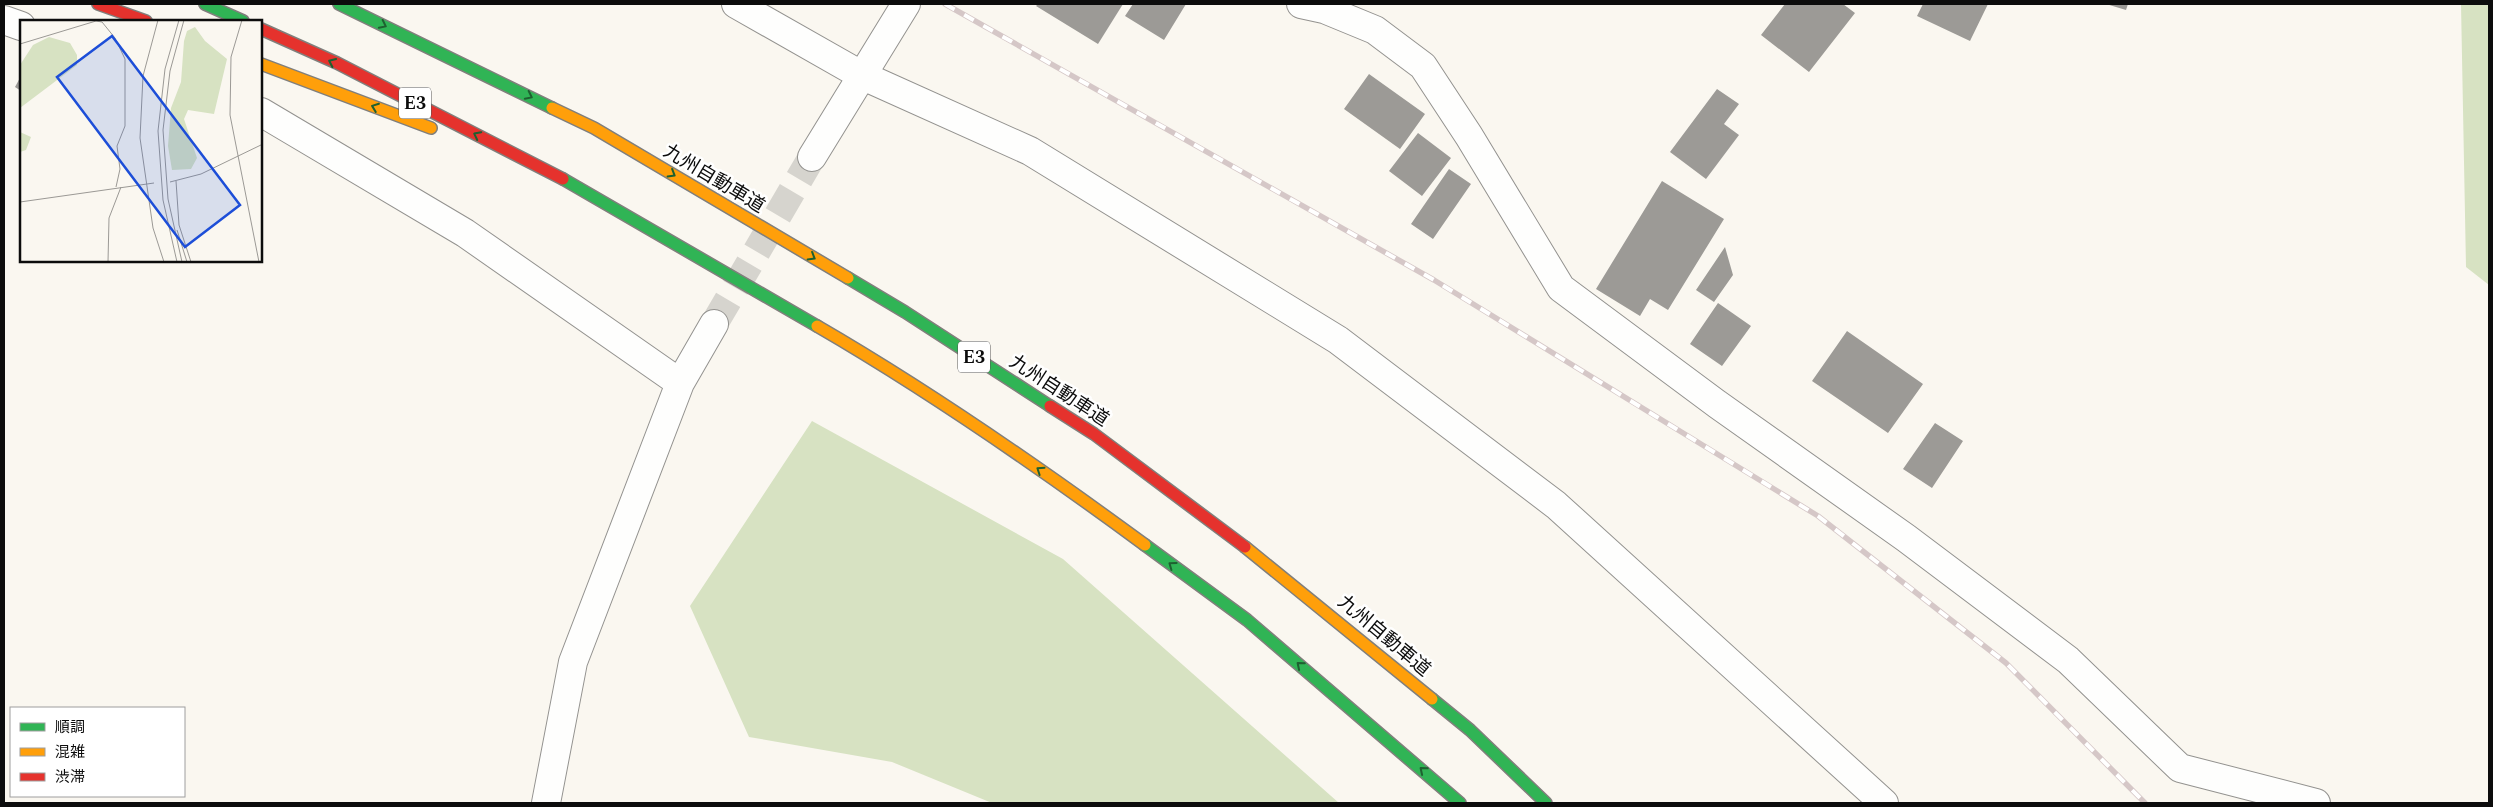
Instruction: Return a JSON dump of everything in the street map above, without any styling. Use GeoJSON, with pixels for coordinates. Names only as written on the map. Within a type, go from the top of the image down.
{"type":"FeatureCollection","features":[{"type":"Feature","properties":{"kind":"highway"},"geometry":{"type":"LineString","coordinates":[[98,4],[143,20]]}},
{"type":"Feature","properties":{"kind":"highway"},"geometry":{"type":"LineString","coordinates":[[205,4],[241,20]]}},
{"type":"Feature","properties":{"kind":"highway","name":"九州自動車道"},"geometry":{"type":"LineString","coordinates":[[339,4],[594,128],[905,312],[1094,434],[1277,571],[1470,730],[1546,803]]}},
{"type":"Feature","properties":{"kind":"highway","name":"E3"},"geometry":{"type":"LineString","coordinates":[[262,29],[337,64],[568,181],[876,360],[1062,484],[1247,620],[1460,803]]}},
{"type":"Feature","properties":{"kind":"highway"},"geometry":{"type":"LineString","coordinates":[[262,64],[438,131]]}},
{"type":"Feature","properties":{"kind":"highway"},"geometry":{"type":"LineString","coordinates":[[457,138],[568,181]]}},
{"type":"Feature","properties":{"kind":"street"},"geometry":{"type":"LineString","coordinates":[[736,4],[861,75],[1030,151],[1338,340],[1556,505],[1884,803]]}},
{"type":"Feature","properties":{"kind":"street"},"geometry":{"type":"LineString","coordinates":[[812,157],[906,4]]}},
{"type":"Feature","properties":{"kind":"street"},"geometry":{"type":"LineString","coordinates":[[1301,4],[1324,9],[1375,30],[1423,66],[1469,136],[1561,288],[1717,404],[1906,538],[2068,660],[2180,768],[2316,803]]}},
{"type":"Feature","properties":{"kind":"street"},"geometry":{"type":"LineString","coordinates":[[4,20],[20,26]]}},
{"type":"Feature","properties":{"kind":"street"},"geometry":{"type":"LineString","coordinates":[[262,113],[465,232],[680,382]]}},
{"type":"Feature","properties":{"kind":"street"},"geometry":{"type":"LineString","coordinates":[[546,803],[573,662],[680,382],[714,324]]}},
{"type":"Feature","properties":{"kind":"green space"},"geometry":{"type":"Polygon","coordinates":[[[2461,4],[2489,4],[2489,285],[2466,267],[2461,4]]]}},
{"type":"Feature","properties":{"kind":"green space"},"geometry":{"type":"Polygon","coordinates":[[[812,421],[1063,559],[1339,803],[992,803],[892,762],[749,737],[690,606],[812,421]]]}},
{"type":"Feature","properties":{"kind":"building"},"geometry":{"type":"Polygon","coordinates":[[[1038,4],[1123,4],[1098,44],[1036,6],[1038,4]]]}},
{"type":"Feature","properties":{"kind":"building"},"geometry":{"type":"Polygon","coordinates":[[[1133,4],[1186,4],[1164,40],[1125,16],[1133,4]]]}},
{"type":"Feature","properties":{"kind":"building"},"geometry":{"type":"Polygon","coordinates":[[[1785,4],[1843,4],[1855,13],[1809,72],[1761,35],[1785,4]]]}},
{"type":"Feature","properties":{"kind":"building"},"geometry":{"type":"Polygon","coordinates":[[[1923,4],[1988,4],[1970,41],[1917,16],[1923,4]]]}},
{"type":"Feature","properties":{"kind":"building"},"geometry":{"type":"Polygon","coordinates":[[[2106,4],[2128,4],[2126,10],[2106,4]]]}},
{"type":"Feature","properties":{"kind":"building"},"geometry":{"type":"Polygon","coordinates":[[[1369,74],[1425,114],[1400,149],[1344,109],[1369,74]]]}},
{"type":"Feature","properties":{"kind":"building"},"geometry":{"type":"Polygon","coordinates":[[[20,78],[20,90],[15,87],[20,78]]]}},
{"type":"Feature","properties":{"kind":"building"},"geometry":{"type":"Polygon","coordinates":[[[1717,89],[1739,104],[1724,124],[1739,135],[1706,179],[1670,152],[1717,89]]]}},
{"type":"Feature","properties":{"kind":"building"},"geometry":{"type":"Polygon","coordinates":[[[1418,133],[1451,158],[1422,196],[1389,171],[1418,133]]]}},
{"type":"Feature","properties":{"kind":"building"},"geometry":{"type":"Polygon","coordinates":[[[1449,169],[1471,184],[1433,239],[1411,224],[1449,169]]]}},
{"type":"Feature","properties":{"kind":"building"},"geometry":{"type":"Polygon","coordinates":[[[1662,181],[1724,219],[1668,310],[1650,299],[1640,316],[1596,289],[1662,181]]]}},
{"type":"Feature","properties":{"kind":"building"},"geometry":{"type":"Polygon","coordinates":[[[1725,247],[1733,275],[1714,302],[1696,290],[1725,247]]]}},
{"type":"Feature","properties":{"kind":"building"},"geometry":{"type":"Polygon","coordinates":[[[1718,303],[1751,326],[1722,366],[1690,344],[1718,303]]]}},
{"type":"Feature","properties":{"kind":"building"},"geometry":{"type":"Polygon","coordinates":[[[1847,331],[1923,384],[1888,433],[1812,381],[1847,331]]]}},
{"type":"Feature","properties":{"kind":"building"},"geometry":{"type":"Polygon","coordinates":[[[1935,423],[1963,441],[1932,488],[1903,469],[1935,423]]]}},
{"type":"Feature","properties":{"kind":"tunnel"},"geometry":{"type":"LineString","coordinates":[[714,324],[812,157]]}},
{"type":"Feature","properties":{"kind":"railway"},"geometry":{"type":"LineString","coordinates":[[945,4],[1434,280],[1818,516],[2006,663],[2145,803]]}},
{"type":"Feature","properties":{"kind":"traffic: fast"},"geometry":{"type":"LineString","coordinates":[[205,4],[241,20]]}},
{"type":"Feature","properties":{"kind":"traffic: fast"},"geometry":{"type":"LineString","coordinates":[[339,4],[552,108]]}},
{"type":"Feature","properties":{"kind":"traffic: fast"},"geometry":{"type":"LineString","coordinates":[[563,179],[817,326]]}},
{"type":"Feature","properties":{"kind":"traffic: fast"},"geometry":{"type":"LineString","coordinates":[[848,278],[905,312],[1050,406]]}},
{"type":"Feature","properties":{"kind":"traffic: fast"},"geometry":{"type":"LineString","coordinates":[[1145,545],[1247,620],[1460,803]]}},
{"type":"Feature","properties":{"kind":"traffic: fast"},"geometry":{"type":"LineString","coordinates":[[1432,699],[1470,730],[1546,803]]}},
{"type":"Feature","properties":{"kind":"traffic: slow"},"geometry":{"type":"LineString","coordinates":[[262,64],[431,128]]}},
{"type":"Feature","properties":{"kind":"traffic: slow"},"geometry":{"type":"LineString","coordinates":[[552,108],[594,128],[848,278]]}},
{"type":"Feature","properties":{"kind":"traffic: slow"},"geometry":{"type":"LineString","coordinates":[[817,326],[901,377],[984,431],[1145,545]]}},
{"type":"Feature","properties":{"kind":"traffic: slow"},"geometry":{"type":"LineString","coordinates":[[1245,547],[1432,699]]}},
{"type":"Feature","properties":{"kind":"traffic: jam"},"geometry":{"type":"LineString","coordinates":[[98,4],[143,20]]}},
{"type":"Feature","properties":{"kind":"traffic: jam"},"geometry":{"type":"LineString","coordinates":[[262,29],[337,63],[563,179]]}},
{"type":"Feature","properties":{"kind":"traffic: jam"},"geometry":{"type":"LineString","coordinates":[[1050,406],[1094,434],[1245,547]]}}]}
